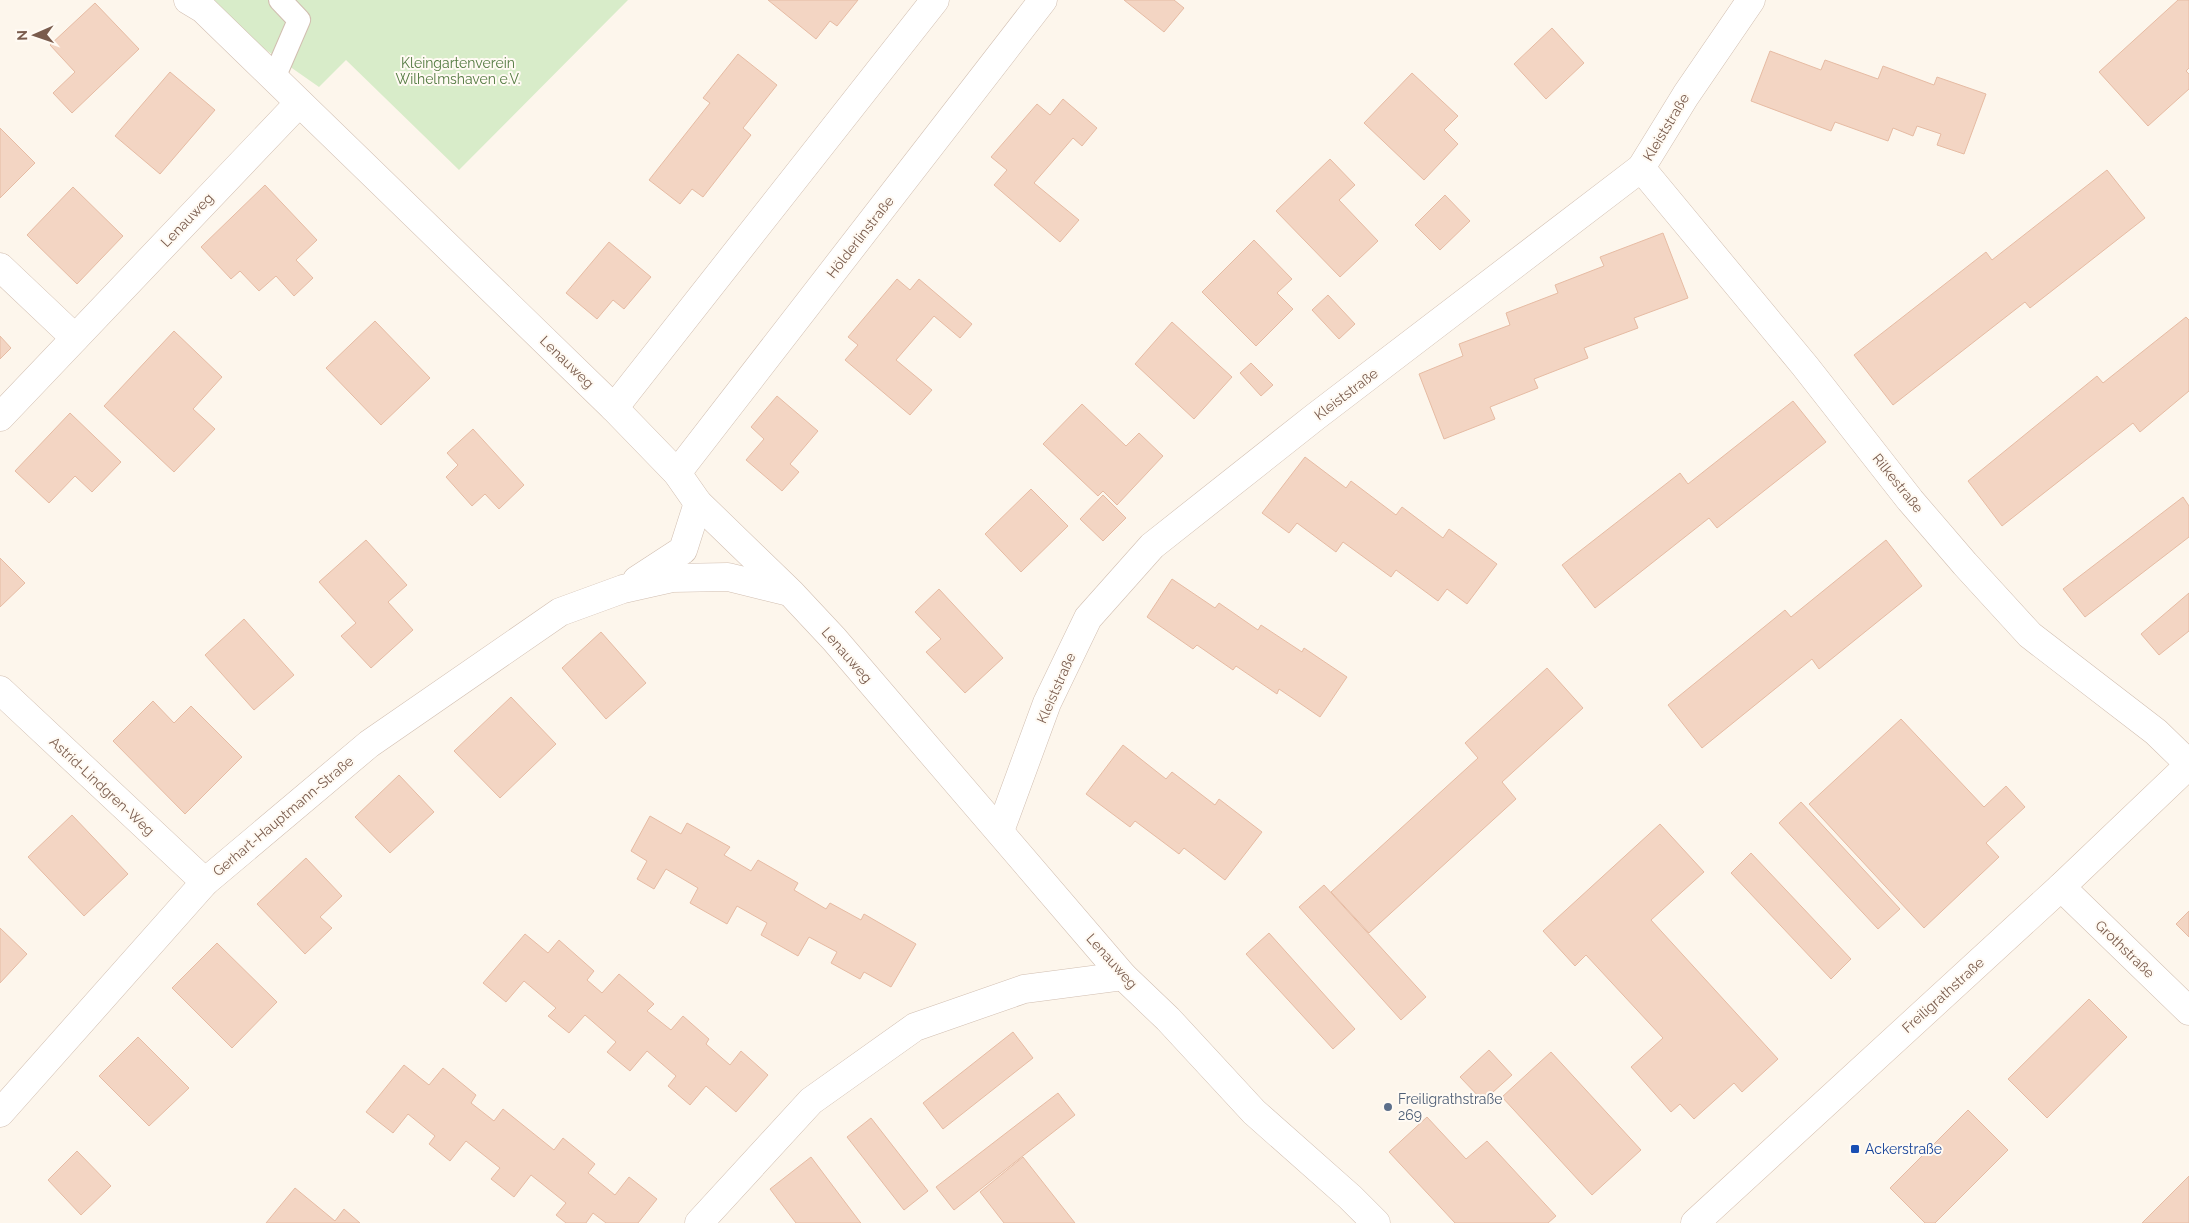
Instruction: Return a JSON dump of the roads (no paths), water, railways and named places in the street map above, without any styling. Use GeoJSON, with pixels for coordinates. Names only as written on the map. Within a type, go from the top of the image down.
{"type":"FeatureCollection","features":[{"type":"Feature","properties":{"kind":"street","name":"Lenauweg"},"geometry":{"type":"LineString","coordinates":[[188,0],[203,9],[614,408],[676,473],[698,503],[791,593],[834,639],[1123,976],[1168,1019],[1254,1112],[1350,1197],[1376,1223]]}},
{"type":"Feature","properties":{"kind":"street"},"geometry":{"type":"LineString","coordinates":[[614,408],[935,0]]}},
{"type":"Feature","properties":{"kind":"street","name":"Hölderlinstraße"},"geometry":{"type":"LineString","coordinates":[[676,473],[1043,0]]}},
{"type":"Feature","properties":{"kind":"street","name":"Kleiststraße"},"geometry":{"type":"LineString","coordinates":[[1000,831],[1047,703],[1088,618],[1152,546],[1323,411],[1641,168],[1686,95],[1751,0]]}},
{"type":"Feature","properties":{"kind":"street","name":"Lenauweg"},"geometry":{"type":"LineString","coordinates":[[0,417],[299,103]]}},
{"type":"Feature","properties":{"kind":"street","name":"Rilkestraße"},"geometry":{"type":"LineString","coordinates":[[1641,168],[1805,366],[1910,500],[2030,635],[2156,732],[2189,764]]}},
{"type":"Feature","properties":{"kind":"street"},"geometry":{"type":"LineString","coordinates":[[0,267],[75,338]]}},
{"type":"Feature","properties":{"kind":"street","name":"Gerhart-Hauptmann-Straße"},"geometry":{"type":"LineString","coordinates":[[623,589],[683,550],[698,503]]}},
{"type":"Feature","properties":{"kind":"street","name":"Gerhart-Hauptmann-Straße"},"geometry":{"type":"LineString","coordinates":[[0,1113],[205,882],[369,744],[560,612],[623,589],[672,578],[728,577],[791,593]]}},
{"type":"Feature","properties":{"kind":"street","name":"Astrid-Lindgren-Weg"},"geometry":{"type":"LineString","coordinates":[[0,690],[205,882]]}},
{"type":"Feature","properties":{"kind":"street","name":"Freiligrathstraße"},"geometry":{"type":"LineString","coordinates":[[1695,1223],[2061,887],[2189,764]]}},
{"type":"Feature","properties":{"kind":"street","name":"Grothstraße"},"geometry":{"type":"LineString","coordinates":[[2061,887],[2189,1011]]}},
{"type":"Feature","properties":{"kind":"street"},"geometry":{"type":"LineString","coordinates":[[698,1223],[811,1101],[915,1027],[1024,989],[1123,976]]}},
{"type":"Feature","properties":{"kind":"lane"},"geometry":{"type":"LineString","coordinates":[[274,78],[299,20],[280,0]]}},
{"type":"Feature","properties":{"kind":"place","name":"Freiligrathstraße 269"},"geometry":{"type":"Point","coordinates":[1388,1107]}},
{"type":"Feature","properties":{"kind":"place","name":"Ackerstraße"},"geometry":{"type":"Point","coordinates":[1855,1149]}},
{"type":"Feature","properties":{"kind":"park label","name":"Kleingartenverein Wilhelmshaven e.V."},"geometry":{"type":"Point","coordinates":[458,72]}}]}
